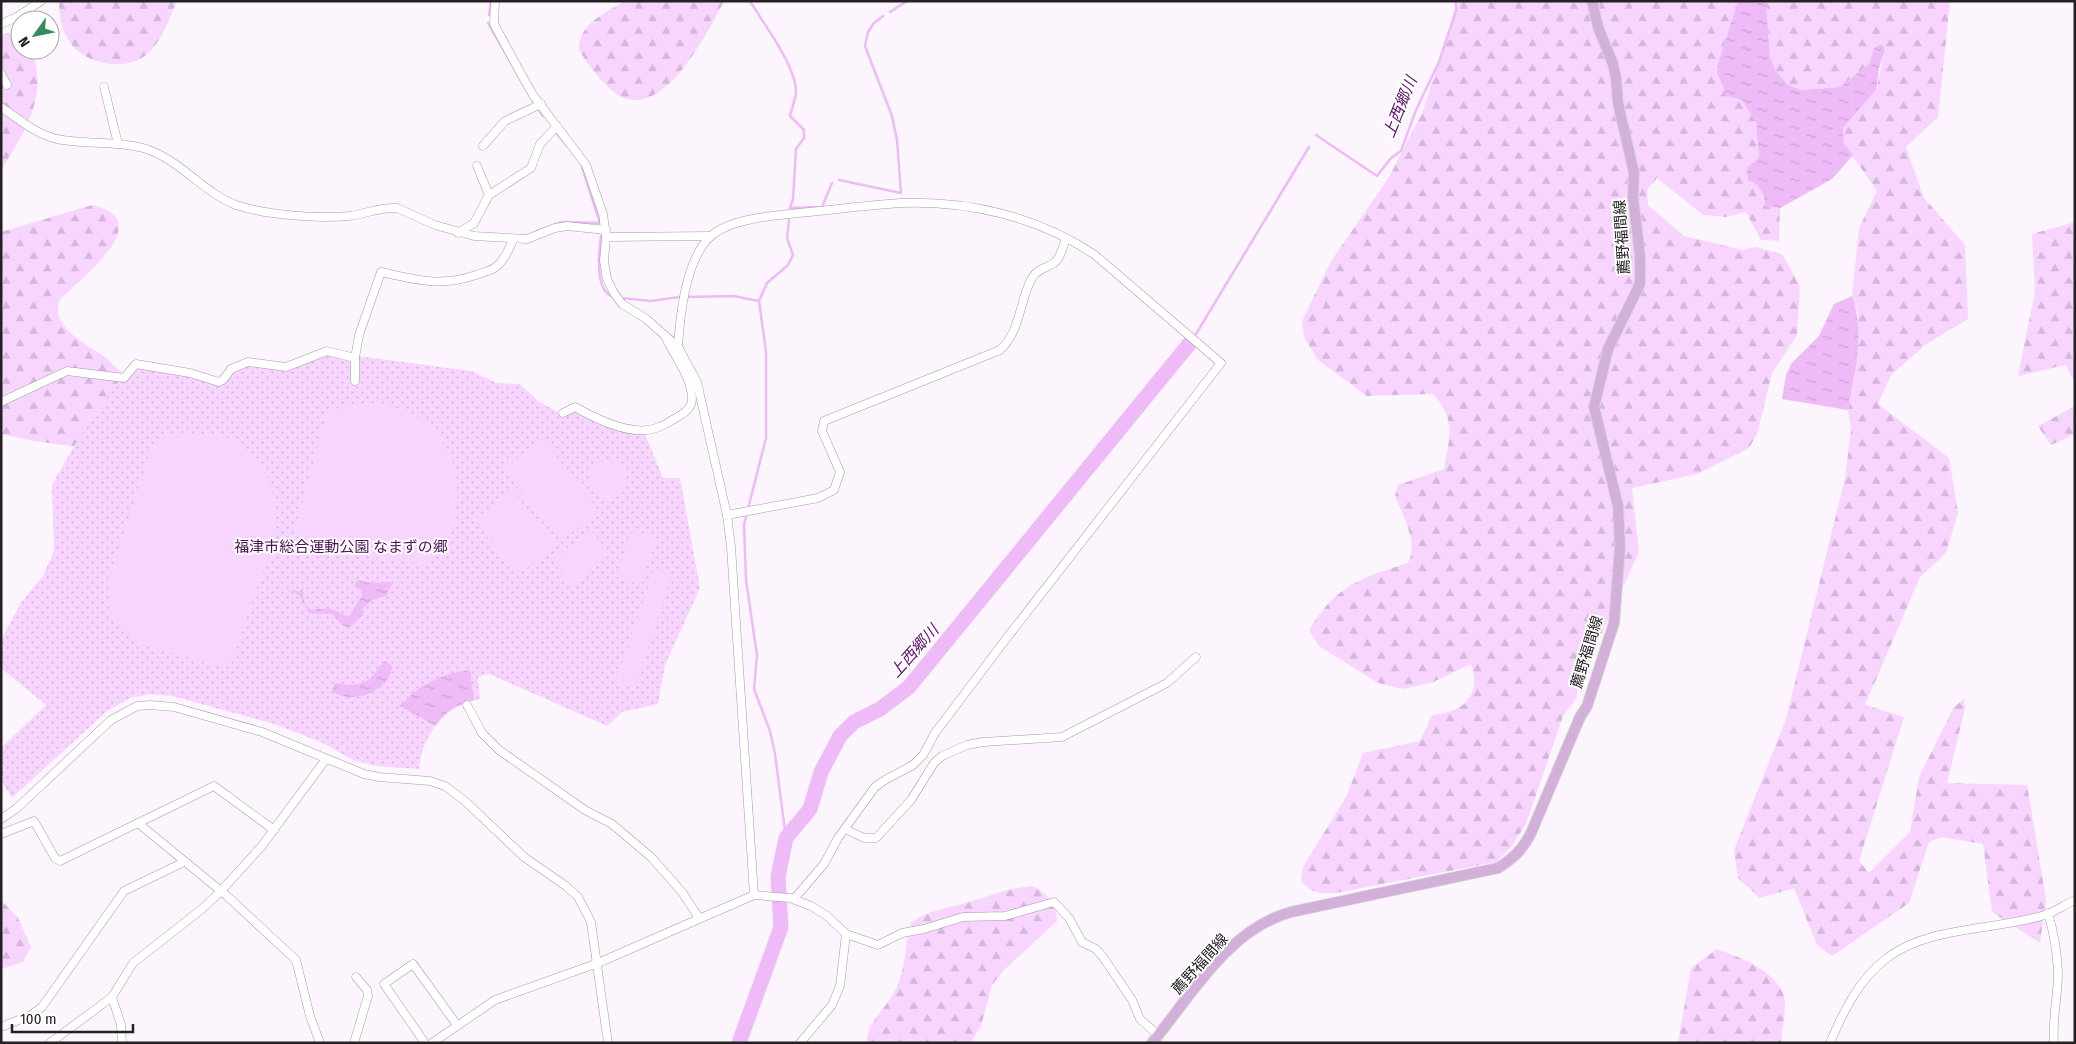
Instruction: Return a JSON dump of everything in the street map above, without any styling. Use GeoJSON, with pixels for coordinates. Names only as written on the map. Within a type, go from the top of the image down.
{"type":"FeatureCollection","features":[{"type":"Feature","properties":{"kind":"main road","name":"薦野福間線"},"geometry":{"type":"LineString","coordinates":[[1155,1039],[1224,953],[1271,920],[1291,912],[1498,868],[1512,859],[1521,851],[1531,833],[1580,717],[1587,706],[1614,623],[1620,546],[1618,506],[1594,407],[1608,349],[1640,284],[1640,256],[1634,197],[1634,173],[1618,104],[1613,64],[1598,27],[1592,1]]}},
{"type":"Feature","properties":{"kind":"street"},"geometry":{"type":"LineString","coordinates":[[1,24],[17,17],[41,1]]}},
{"type":"Feature","properties":{"kind":"street"},"geometry":{"type":"LineString","coordinates":[[495,1],[494,24],[520,72],[540,104],[586,165],[600,202],[606,233],[604,261],[607,279],[614,293],[618,300],[645,318],[678,347],[692,370],[701,395],[727,515],[754,896]]}},
{"type":"Feature","properties":{"kind":"street"},"geometry":{"type":"LineString","coordinates":[[1,74],[7,85]]}},
{"type":"Feature","properties":{"kind":"street"},"geometry":{"type":"LineString","coordinates":[[104,87],[118,144]]}},
{"type":"Feature","properties":{"kind":"street"},"geometry":{"type":"LineString","coordinates":[[483,146],[505,121],[540,104]]}},
{"type":"Feature","properties":{"kind":"street"},"geometry":{"type":"LineString","coordinates":[[1,107],[24,123],[56,138],[118,144],[155,152],[238,206],[291,215],[317,217],[350,216],[397,208],[458,233],[513,240],[534,238],[555,228],[567,226],[606,233],[710,236]]}},
{"type":"Feature","properties":{"kind":"street"},"geometry":{"type":"LineString","coordinates":[[458,233],[474,223],[489,195],[531,168],[540,144],[557,126]]}},
{"type":"Feature","properties":{"kind":"street"},"geometry":{"type":"LineString","coordinates":[[477,166],[489,195]]}},
{"type":"Feature","properties":{"kind":"street"},"geometry":{"type":"LineString","coordinates":[[678,347],[680,313],[689,276],[700,250],[710,236],[731,225],[779,214],[905,203],[982,209],[1040,226],[1066,238],[1095,255],[1221,363],[935,732],[923,755],[913,765],[885,780],[875,788],[845,829],[824,864],[792,899]]}},
{"type":"Feature","properties":{"kind":"street"},"geometry":{"type":"LineString","coordinates":[[727,515],[818,498],[834,490],[840,472],[822,431],[824,421],[1000,350],[1012,337],[1031,280],[1041,269],[1059,258],[1066,238]]}},
{"type":"Feature","properties":{"kind":"street"},"geometry":{"type":"LineString","coordinates":[[355,382],[354,358],[359,335],[381,272],[418,281],[445,283],[463,279],[495,268],[507,253],[513,240]]}},
{"type":"Feature","properties":{"kind":"street"},"geometry":{"type":"LineString","coordinates":[[563,412],[575,406],[605,423],[624,428],[650,430],[658,428],[687,411],[691,405],[690,387],[686,373],[664,334]]}},
{"type":"Feature","properties":{"kind":"street"},"geometry":{"type":"LineString","coordinates":[[1,402],[67,371],[124,378],[136,364],[190,373],[218,382],[223,380],[231,370],[248,362],[286,367],[327,350],[354,358]]}},
{"type":"Feature","properties":{"kind":"street"},"geometry":{"type":"LineString","coordinates":[[845,829],[864,838],[876,838],[911,800],[934,763],[942,756],[967,745],[983,742],[1062,737],[1167,683],[1196,657]]}},
{"type":"Feature","properties":{"kind":"street"},"geometry":{"type":"LineString","coordinates":[[1,819],[16,809],[111,720],[137,706],[163,705],[174,707],[270,735],[364,774],[430,781],[456,793],[524,857],[566,886],[578,897],[591,922],[608,1043]]}},
{"type":"Feature","properties":{"kind":"street"},"geometry":{"type":"LineString","coordinates":[[468,705],[482,733],[499,750],[585,810],[612,824],[651,857],[682,892],[699,918]]}},
{"type":"Feature","properties":{"kind":"street"},"geometry":{"type":"LineString","coordinates":[[50,1043],[112,997],[133,963],[202,909],[220,892],[261,847],[326,759]]}},
{"type":"Feature","properties":{"kind":"street"},"geometry":{"type":"LineString","coordinates":[[1,834],[34,821],[55,858],[60,861],[214,786],[274,830]]}},
{"type":"Feature","properties":{"kind":"street"},"geometry":{"type":"LineString","coordinates":[[138,823],[220,892],[296,960],[310,1016],[320,1043]]}},
{"type":"Feature","properties":{"kind":"street"},"geometry":{"type":"LineString","coordinates":[[1,1027],[32,1015],[42,1007],[124,891],[184,862]]}},
{"type":"Feature","properties":{"kind":"street"},"geometry":{"type":"LineString","coordinates":[[432,1043],[495,1000],[598,963],[754,896],[792,899],[811,906],[827,916],[846,934],[878,945],[902,933],[924,929],[963,917],[1005,916],[1054,902],[1069,918],[1082,942],[1096,949],[1103,957],[1132,1000],[1140,1019],[1155,1039]]}},
{"type":"Feature","properties":{"kind":"street"},"geometry":{"type":"LineString","coordinates":[[1830,1043],[1849,1002],[1865,980],[1887,958],[1903,948],[1961,931],[2048,913],[2075,900]]}},
{"type":"Feature","properties":{"kind":"street"},"geometry":{"type":"LineString","coordinates":[[2048,913],[2057,954],[2058,974],[2053,1028],[2054,1043]]}},
{"type":"Feature","properties":{"kind":"street"},"geometry":{"type":"LineString","coordinates":[[800,1043],[832,1005],[840,986],[846,934]]}},
{"type":"Feature","properties":{"kind":"street"},"geometry":{"type":"LineString","coordinates":[[425,1043],[384,984],[413,964],[457,1025]]}},
{"type":"Feature","properties":{"kind":"street"},"geometry":{"type":"LineString","coordinates":[[354,1043],[368,996],[367,990],[356,977]]}},
{"type":"Feature","properties":{"kind":"street"},"geometry":{"type":"LineString","coordinates":[[112,997],[120,1025],[122,1043]]}},
{"type":"Feature","properties":{"kind":"green space"},"geometry":{"type":"Polygon","coordinates":[[[59,1],[177,1],[164,30],[152,50],[138,60],[118,64],[97,61],[79,52],[66,35],[59,1]]]}},
{"type":"Feature","properties":{"kind":"green space"},"geometry":{"type":"Polygon","coordinates":[[[625,1],[724,1],[698,48],[686,65],[658,93],[643,99],[627,99],[614,92],[594,71],[579,50],[583,33],[588,26],[601,15],[625,1]]]}},
{"type":"Feature","properties":{"kind":"green space"},"geometry":{"type":"Polygon","coordinates":[[[1459,1],[1738,1],[1718,63],[1717,73],[1727,96],[1742,100],[1756,122],[1759,157],[1752,163],[1755,181],[1761,190],[1765,206],[1780,208],[1779,241],[1761,240],[1746,212],[1726,217],[1703,215],[1657,178],[1647,190],[1648,205],[1684,236],[1743,250],[1755,247],[1782,254],[1800,286],[1797,335],[1772,373],[1757,434],[1749,448],[1697,474],[1632,488],[1639,552],[1577,687],[1577,697],[1563,716],[1526,824],[1512,846],[1496,862],[1336,893],[1321,893],[1312,891],[1304,885],[1301,880],[1303,867],[1347,795],[1363,753],[1420,741],[1432,715],[1461,706],[1472,694],[1474,685],[1471,664],[1433,682],[1403,689],[1378,683],[1319,646],[1309,630],[1329,603],[1351,585],[1376,573],[1408,563],[1412,547],[1411,538],[1395,496],[1398,485],[1444,469],[1449,430],[1446,412],[1433,394],[1367,396],[1318,360],[1304,337],[1302,321],[1331,261],[1388,179],[1422,113],[1459,1]]]}},
{"type":"Feature","properties":{"kind":"green space"},"geometry":{"type":"Polygon","coordinates":[[[1766,1],[1950,1],[1938,117],[1906,147],[1924,198],[1965,245],[1968,319],[1925,345],[1891,375],[1878,404],[1949,458],[1958,512],[1946,553],[1920,577],[1865,705],[1904,717],[1859,861],[1869,873],[1910,832],[1919,777],[1954,707],[1964,699],[1965,708],[1947,783],[2027,785],[2046,899],[2040,943],[1992,912],[1983,844],[1941,837],[1929,842],[1909,903],[1832,956],[1817,945],[1794,888],[1760,898],[1738,878],[1734,850],[1786,719],[1845,478],[1851,430],[1848,410],[1855,375],[1858,314],[1852,296],[1859,228],[1877,191],[1844,144],[1843,128],[1876,90],[1885,50],[1874,48],[1869,64],[1840,87],[1801,90],[1787,84],[1776,71],[1770,57],[1766,1]]]}},
{"type":"Feature","properties":{"kind":"green space"},"geometry":{"type":"Polygon","coordinates":[[[10,34],[10,60],[34,60],[38,83],[32,113],[26,128],[1,170],[1,35],[10,34]]]}},
{"type":"Feature","properties":{"kind":"green space"},"geometry":{"type":"Polygon","coordinates":[[[92,205],[111,213],[118,224],[117,237],[96,266],[59,301],[58,310],[60,319],[71,333],[102,355],[128,379],[102,450],[34,441],[1,434],[1,232],[92,205]]]}},
{"type":"Feature","properties":{"kind":"green space"},"geometry":{"type":"Polygon","coordinates":[[[2075,222],[2075,383],[2066,365],[2018,376],[2035,291],[2032,234],[2075,222]]]}},
{"type":"Feature","properties":{"kind":"green space","name":"福津市総合運動公園 なまずの郷"},"geometry":{"type":"Polygon","coordinates":[[[323,348],[331,348],[358,356],[471,371],[497,383],[520,384],[539,402],[564,415],[573,410],[601,425],[645,434],[663,478],[680,478],[700,588],[665,665],[658,704],[622,712],[607,726],[489,674],[478,677],[480,699],[466,702],[450,710],[431,732],[420,760],[419,769],[376,766],[353,760],[323,743],[274,724],[172,696],[151,694],[130,698],[107,711],[12,798],[1,780],[1,748],[46,705],[1,668],[1,640],[22,601],[43,576],[54,551],[52,485],[77,441],[133,361],[184,369],[218,380],[236,362],[260,360],[277,365],[288,365],[323,348]]]}},
{"type":"Feature","properties":{"kind":"green space"},"geometry":{"type":"Polygon","coordinates":[[[370,403],[403,410],[425,422],[439,436],[449,453],[455,471],[456,511],[451,530],[442,548],[426,565],[309,547],[296,527],[327,412],[343,407],[370,403]]]}},
{"type":"Feature","properties":{"kind":"green space"},"geometry":{"type":"Polygon","coordinates":[[[2075,406],[2075,434],[2051,445],[2038,426],[2075,406]]]}},
{"type":"Feature","properties":{"kind":"green space"},"geometry":{"type":"Polygon","coordinates":[[[175,432],[222,436],[243,446],[264,469],[274,497],[275,513],[272,545],[232,661],[225,668],[138,643],[116,620],[109,607],[109,581],[150,453],[163,435],[175,432]]]}},
{"type":"Feature","properties":{"kind":"green space"},"geometry":{"type":"Polygon","coordinates":[[[542,438],[599,511],[561,541],[503,469],[542,438]]]}},
{"type":"Feature","properties":{"kind":"green space"},"geometry":{"type":"Polygon","coordinates":[[[608,461],[621,467],[627,480],[621,493],[608,499],[595,493],[589,480],[595,467],[608,461]]]}},
{"type":"Feature","properties":{"kind":"green space"},"geometry":{"type":"Polygon","coordinates":[[[512,490],[556,545],[518,575],[474,520],[512,490]]]}},
{"type":"Feature","properties":{"kind":"green space"},"geometry":{"type":"Polygon","coordinates":[[[591,530],[610,555],[572,585],[552,560],[591,530]]]}},
{"type":"Feature","properties":{"kind":"green space"},"geometry":{"type":"Polygon","coordinates":[[[633,530],[657,538],[641,585],[617,577],[633,530]]]}},
{"type":"Feature","properties":{"kind":"green space"},"geometry":{"type":"Polygon","coordinates":[[[654,569],[672,575],[635,688],[616,681],[654,569]]]}},
{"type":"Feature","properties":{"kind":"green space"},"geometry":{"type":"Polygon","coordinates":[[[1031,886],[1041,891],[1050,899],[1057,915],[1057,921],[1003,971],[992,985],[981,1026],[970,1043],[867,1043],[870,1028],[892,996],[900,980],[911,923],[937,910],[1031,886]]]}},
{"type":"Feature","properties":{"kind":"green space"},"geometry":{"type":"Polygon","coordinates":[[[1,900],[18,918],[31,947],[23,962],[1,969],[1,900]]]}},
{"type":"Feature","properties":{"kind":"green space"},"geometry":{"type":"Polygon","coordinates":[[[1717,949],[1760,968],[1778,984],[1783,993],[1785,1004],[1781,1043],[1678,1043],[1691,968],[1717,949]]]}},
{"type":"Feature","properties":{"kind":"water"},"geometry":{"type":"Polygon","coordinates":[[[1738,1],[1766,1],[1770,57],[1776,71],[1787,84],[1801,90],[1840,87],[1869,64],[1874,48],[1882,44],[1885,50],[1879,68],[1876,90],[1843,128],[1844,144],[1853,155],[1832,179],[1780,208],[1765,206],[1761,190],[1756,184],[1748,180],[1747,168],[1759,157],[1756,122],[1742,100],[1727,96],[1717,73],[1718,63],[1738,1]]]}},
{"type":"Feature","properties":{"kind":"water"},"geometry":{"type":"Polygon","coordinates":[[[1852,296],[1858,324],[1858,353],[1848,410],[1782,399],[1786,375],[1791,364],[1819,336],[1834,304],[1852,296]]]}},
{"type":"Feature","properties":{"kind":"water"},"geometry":{"type":"Polygon","coordinates":[[[358,580],[371,583],[391,582],[392,585],[386,596],[372,600],[362,609],[363,615],[350,627],[343,626],[332,614],[309,613],[300,596],[290,589],[299,592],[303,587],[303,597],[308,608],[311,610],[329,608],[349,617],[364,592],[354,585],[358,580]]]}},
{"type":"Feature","properties":{"kind":"water"},"geometry":{"type":"Polygon","coordinates":[[[386,661],[392,666],[390,675],[385,683],[369,694],[349,697],[332,691],[335,683],[351,685],[366,681],[386,661]]]}},
{"type":"Feature","properties":{"kind":"water"},"geometry":{"type":"Polygon","coordinates":[[[470,670],[474,700],[452,709],[443,716],[436,726],[400,706],[415,692],[432,681],[450,674],[470,670]]]}},
{"type":"Feature","properties":{"kind":"waterway"},"geometry":{"type":"LineString","coordinates":[[489,15],[491,1]]}},
{"type":"Feature","properties":{"kind":"waterway"},"geometry":{"type":"LineString","coordinates":[[750,1],[785,58],[795,82],[796,93],[790,116],[804,130],[804,138],[796,149],[793,199],[790,208],[822,207],[832,183]]}},
{"type":"Feature","properties":{"kind":"waterway"},"geometry":{"type":"LineString","coordinates":[[890,12],[907,1]]}},
{"type":"Feature","properties":{"kind":"waterway","name":"上西郷川"},"geometry":{"type":"LineString","coordinates":[[1316,135],[1377,176],[1391,158],[1401,151],[1416,110],[1439,62],[1456,11],[1456,1]]}},
{"type":"Feature","properties":{"kind":"waterway"},"geometry":{"type":"LineString","coordinates":[[839,180],[901,193],[897,140],[892,116],[865,46],[868,32],[874,23],[883,16]]}},
{"type":"Feature","properties":{"kind":"waterway"},"geometry":{"type":"LineString","coordinates":[[488,23],[534,103]]}},
{"type":"Feature","properties":{"kind":"waterway"},"geometry":{"type":"LineString","coordinates":[[539,110],[543,116]]}},
{"type":"Feature","properties":{"kind":"waterway"},"geometry":{"type":"LineString","coordinates":[[555,131],[567,146]]}},
{"type":"Feature","properties":{"kind":"waterway","name":"上西郷川"},"geometry":{"type":"LineString","coordinates":[[1196,334],[1309,147]]}},
{"type":"Feature","properties":{"kind":"waterway"},"geometry":{"type":"LineString","coordinates":[[537,231],[562,222],[600,223],[581,164]]}},
{"type":"Feature","properties":{"kind":"waterway"},"geometry":{"type":"LineString","coordinates":[[749,505],[766,438],[766,352],[759,301],[767,283],[788,265],[793,255],[787,238],[789,220]]}},
{"type":"Feature","properties":{"kind":"waterway"},"geometry":{"type":"LineString","coordinates":[[601,236],[599,251],[601,280],[608,294],[615,297]]}},
{"type":"Feature","properties":{"kind":"waterway"},"geometry":{"type":"LineString","coordinates":[[687,297],[733,296],[759,301]]}},
{"type":"Feature","properties":{"kind":"waterway"},"geometry":{"type":"LineString","coordinates":[[621,298],[651,301],[679,297]]}},
{"type":"Feature","properties":{"kind":"waterway","name":"上西郷川"},"geometry":{"type":"LineString","coordinates":[[739,1043],[781,927],[778,877],[786,838],[810,809],[821,772],[840,736],[854,722],[880,709],[909,687],[1190,343]]}},
{"type":"Feature","properties":{"kind":"waterway"},"geometry":{"type":"LineString","coordinates":[[746,517],[744,525],[746,580],[757,655],[754,689],[770,731],[775,754],[786,838]]}}]}
